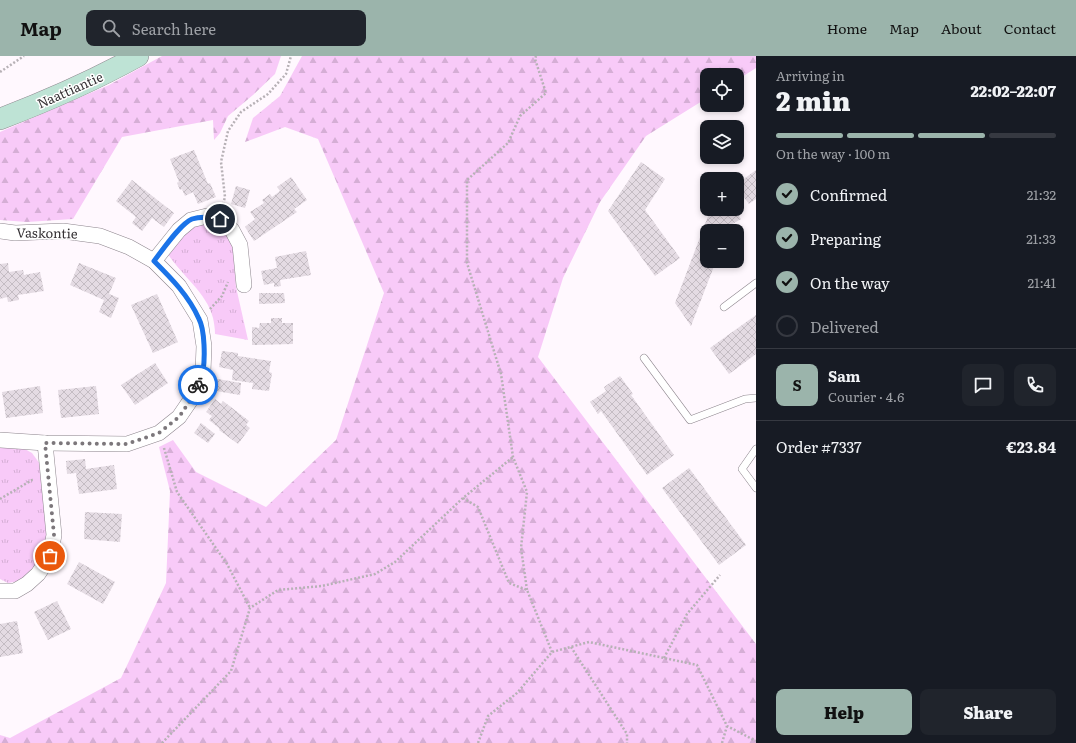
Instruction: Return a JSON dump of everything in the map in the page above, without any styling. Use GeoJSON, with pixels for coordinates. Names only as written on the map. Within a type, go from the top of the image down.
{"type":"FeatureCollection","features":[{"type":"Feature","properties":{"kind":"street","name":"Naattiantie"},"geometry":{"type":"LineString","coordinates":[[0,120],[54,98],[105,74],[138,56]]}},
{"type":"Feature","properties":{"kind":"street"},"geometry":{"type":"LineString","coordinates":[[154,261],[179,230],[191,220],[207,216],[220,219],[232,230],[240,246],[244,285]]}},
{"type":"Feature","properties":{"kind":"street","name":"Vaskontie"},"geometry":{"type":"LineString","coordinates":[[0,231],[15,233],[63,232],[100,236],[129,247],[154,261],[179,286],[200,320],[204,346],[203,372],[192,398],[179,417],[159,433],[127,444],[45,443],[0,440]]}},
{"type":"Feature","properties":{"kind":"street"},"geometry":{"type":"LineString","coordinates":[[0,591],[15,591],[27,584],[38,574],[50,556],[54,535],[45,443]]}},
{"type":"Feature","properties":{"kind":"lane"},"geometry":{"type":"LineString","coordinates":[[724,308],[756,283]]}},
{"type":"Feature","properties":{"kind":"lane"},"geometry":{"type":"LineString","coordinates":[[644,358],[690,420],[745,398],[756,398]]}},
{"type":"Feature","properties":{"kind":"lane"},"geometry":{"type":"LineString","coordinates":[[756,449],[742,469],[756,488]]}},
{"type":"Feature","properties":{"kind":"path"},"geometry":{"type":"LineString","coordinates":[[0,72],[24,56]]}},
{"type":"Feature","properties":{"kind":"path"},"geometry":{"type":"LineString","coordinates":[[220,219],[225,197],[221,162],[228,131],[241,112],[268,94],[286,74],[291,56]]}},
{"type":"Feature","properties":{"kind":"path"},"geometry":{"type":"LineString","coordinates":[[536,56],[535,60],[546,93],[520,116],[508,143],[467,180],[467,263],[501,374],[513,457],[527,492],[521,548],[527,590],[552,652]]}},
{"type":"Feature","properties":{"kind":"path"},"geometry":{"type":"LineString","coordinates":[[200,320],[222,296],[241,256]]}},
{"type":"Feature","properties":{"kind":"path"},"geometry":{"type":"LineString","coordinates":[[159,433],[177,492],[227,564],[250,608]]}},
{"type":"Feature","properties":{"kind":"path"},"geometry":{"type":"LineString","coordinates":[[162,743],[231,671],[250,608],[278,590],[322,586],[375,574],[395,562],[463,498],[513,457]]}},
{"type":"Feature","properties":{"kind":"path"},"geometry":{"type":"LineString","coordinates":[[0,499],[32,480],[49,480]]}},
{"type":"Feature","properties":{"kind":"path"},"geometry":{"type":"LineString","coordinates":[[463,498],[478,507],[509,582],[527,590]]}},
{"type":"Feature","properties":{"kind":"path"},"geometry":{"type":"LineString","coordinates":[[664,658],[687,614],[720,575]]}},
{"type":"Feature","properties":{"kind":"path"},"geometry":{"type":"LineString","coordinates":[[478,743],[488,716],[517,693],[552,652],[589,642],[697,665],[727,726],[756,741]]}},
{"type":"Feature","properties":{"kind":"path"},"geometry":{"type":"LineString","coordinates":[[571,647],[627,734],[627,743]]}},
{"type":"Feature","properties":{"kind":"path"},"geometry":{"type":"LineString","coordinates":[[722,743],[727,726]]}},
{"type":"Feature","properties":{"kind":"green space"},"geometry":{"type":"Polygon","coordinates":[[[162,56],[281,56],[275,74],[228,116],[220,133],[214,140],[213,120],[122,137],[73,219],[27,222],[0,220],[0,132],[109,85],[162,56]]]}},
{"type":"Feature","properties":{"kind":"green space"},"geometry":{"type":"Polygon","coordinates":[[[302,56],[756,56],[756,68],[744,76],[744,68],[700,68],[700,102],[646,136],[600,202],[563,278],[538,357],[756,644],[756,743],[0,743],[0,735],[10,738],[121,678],[166,583],[170,491],[159,447],[173,440],[196,472],[266,507],[336,440],[384,293],[318,139],[285,127],[245,142],[253,118],[280,96],[302,56]]]}},
{"type":"Feature","properties":{"kind":"green space"},"geometry":{"type":"Polygon","coordinates":[[[202,223],[215,224],[226,233],[233,248],[236,287],[248,340],[215,334],[213,318],[205,300],[168,254],[188,229],[202,223]]]}},
{"type":"Feature","properties":{"kind":"green space"},"geometry":{"type":"Polygon","coordinates":[[[0,447],[23,448],[32,453],[40,464],[48,538],[43,554],[32,569],[19,581],[8,583],[0,579],[0,447]]]}},
{"type":"Feature","properties":{"kind":"building"},"geometry":{"type":"Polygon","coordinates":[[[194,150],[208,184],[210,183],[216,197],[198,204],[193,192],[185,196],[182,189],[180,190],[177,183],[179,182],[170,159],[194,150]]]}},
{"type":"Feature","properties":{"kind":"building"},"geometry":{"type":"Polygon","coordinates":[[[641,162],[665,179],[645,210],[680,258],[655,276],[608,211],[641,162]]]}},
{"type":"Feature","properties":{"kind":"building"},"geometry":{"type":"Polygon","coordinates":[[[756,170],[756,199],[749,204],[744,197],[744,179],[756,170]]]}},
{"type":"Feature","properties":{"kind":"building"},"geometry":{"type":"Polygon","coordinates":[[[291,177],[307,200],[294,209],[297,212],[254,241],[245,227],[255,219],[250,212],[264,203],[262,200],[270,194],[272,197],[280,191],[277,187],[291,177]]]}},
{"type":"Feature","properties":{"kind":"building"},"geometry":{"type":"Polygon","coordinates":[[[132,180],[174,213],[164,227],[152,218],[142,231],[132,223],[136,217],[116,201],[132,180]]]}},
{"type":"Feature","properties":{"kind":"building"},"geometry":{"type":"Polygon","coordinates":[[[236,186],[250,190],[245,208],[231,204],[236,186]]]}},
{"type":"Feature","properties":{"kind":"building"},"geometry":{"type":"Polygon","coordinates":[[[708,216],[739,216],[741,219],[732,224],[705,224],[708,216]]]}},
{"type":"Feature","properties":{"kind":"building"},"geometry":{"type":"Polygon","coordinates":[[[700,237],[700,268],[713,268],[691,326],[675,303],[700,237]]]}},
{"type":"Feature","properties":{"kind":"building"},"geometry":{"type":"Polygon","coordinates":[[[306,251],[311,275],[280,280],[281,286],[274,287],[274,283],[264,285],[261,271],[277,268],[275,257],[306,251]]]}},
{"type":"Feature","properties":{"kind":"building"},"geometry":{"type":"Polygon","coordinates":[[[8,263],[9,272],[23,270],[24,275],[40,272],[44,291],[18,295],[19,300],[8,302],[7,297],[0,299],[0,264],[8,263]]]}},
{"type":"Feature","properties":{"kind":"building"},"geometry":{"type":"Polygon","coordinates":[[[79,263],[116,278],[109,294],[119,298],[111,318],[99,312],[104,300],[70,285],[79,263]]]}},
{"type":"Feature","properties":{"kind":"building"},"geometry":{"type":"Polygon","coordinates":[[[259,293],[284,293],[285,303],[259,304],[259,293]]]}},
{"type":"Feature","properties":{"kind":"building"},"geometry":{"type":"Polygon","coordinates":[[[157,294],[178,342],[153,353],[131,305],[157,294]]]}},
{"type":"Feature","properties":{"kind":"building"},"geometry":{"type":"Polygon","coordinates":[[[756,315],[756,354],[729,374],[710,348],[756,315]]]}},
{"type":"Feature","properties":{"kind":"building"},"geometry":{"type":"Polygon","coordinates":[[[271,318],[282,318],[282,323],[293,323],[293,344],[252,345],[252,327],[259,328],[260,323],[271,323],[271,318]]]}},
{"type":"Feature","properties":{"kind":"building"},"geometry":{"type":"Polygon","coordinates":[[[222,351],[238,353],[238,356],[271,361],[269,372],[272,373],[269,391],[252,389],[253,383],[232,380],[233,370],[219,367],[222,351]]]}},
{"type":"Feature","properties":{"kind":"building"},"geometry":{"type":"Polygon","coordinates":[[[155,363],[168,383],[135,405],[121,385],[155,363]]]}},
{"type":"Feature","properties":{"kind":"building"},"geometry":{"type":"Polygon","coordinates":[[[620,376],[633,394],[631,395],[674,455],[647,475],[601,411],[598,414],[590,402],[606,391],[604,387],[620,376]]]}},
{"type":"Feature","properties":{"kind":"building"},"geometry":{"type":"Polygon","coordinates":[[[212,378],[241,383],[240,395],[210,390],[212,378]]]}},
{"type":"Feature","properties":{"kind":"building"},"geometry":{"type":"Polygon","coordinates":[[[40,386],[43,413],[6,418],[2,392],[40,386]]]}},
{"type":"Feature","properties":{"kind":"building"},"geometry":{"type":"Polygon","coordinates":[[[96,386],[99,414],[61,418],[58,390],[96,386]]]}},
{"type":"Feature","properties":{"kind":"building"},"geometry":{"type":"Polygon","coordinates":[[[215,399],[221,404],[223,401],[249,421],[246,425],[250,428],[238,444],[219,430],[220,429],[209,420],[212,416],[206,412],[215,399]]]}},
{"type":"Feature","properties":{"kind":"building"},"geometry":{"type":"Polygon","coordinates":[[[201,423],[215,434],[208,443],[194,433],[201,423]]]}},
{"type":"Feature","properties":{"kind":"building"},"geometry":{"type":"Polygon","coordinates":[[[85,459],[86,469],[114,465],[117,489],[79,494],[76,473],[67,474],[66,461],[85,459]]]}},
{"type":"Feature","properties":{"kind":"building"},"geometry":{"type":"Polygon","coordinates":[[[689,468],[746,545],[719,565],[662,488],[689,468]]]}},
{"type":"Feature","properties":{"kind":"building"},"geometry":{"type":"Polygon","coordinates":[[[85,512],[122,514],[120,542],[84,539],[85,512]]]}},
{"type":"Feature","properties":{"kind":"building"},"geometry":{"type":"Polygon","coordinates":[[[79,562],[115,582],[103,604],[67,584],[79,562]]]}},
{"type":"Feature","properties":{"kind":"building"},"geometry":{"type":"Polygon","coordinates":[[[57,601],[71,629],[48,640],[34,612],[57,601]]]}},
{"type":"Feature","properties":{"kind":"building"},"geometry":{"type":"Polygon","coordinates":[[[17,621],[23,653],[0,657],[0,624],[17,621]]]}},
{"type":"Feature","properties":{"kind":"way so far"},"geometry":{"type":"LineString","coordinates":[[50,556],[54,535],[45,443],[127,444],[159,433],[179,417],[192,398],[198,385]]}},
{"type":"Feature","properties":{"kind":"route"},"geometry":{"type":"LineString","coordinates":[[198,385],[203,372],[204,359],[204,346],[200,320],[179,286],[154,261],[179,230],[191,220],[207,216],[220,219]]}}]}
